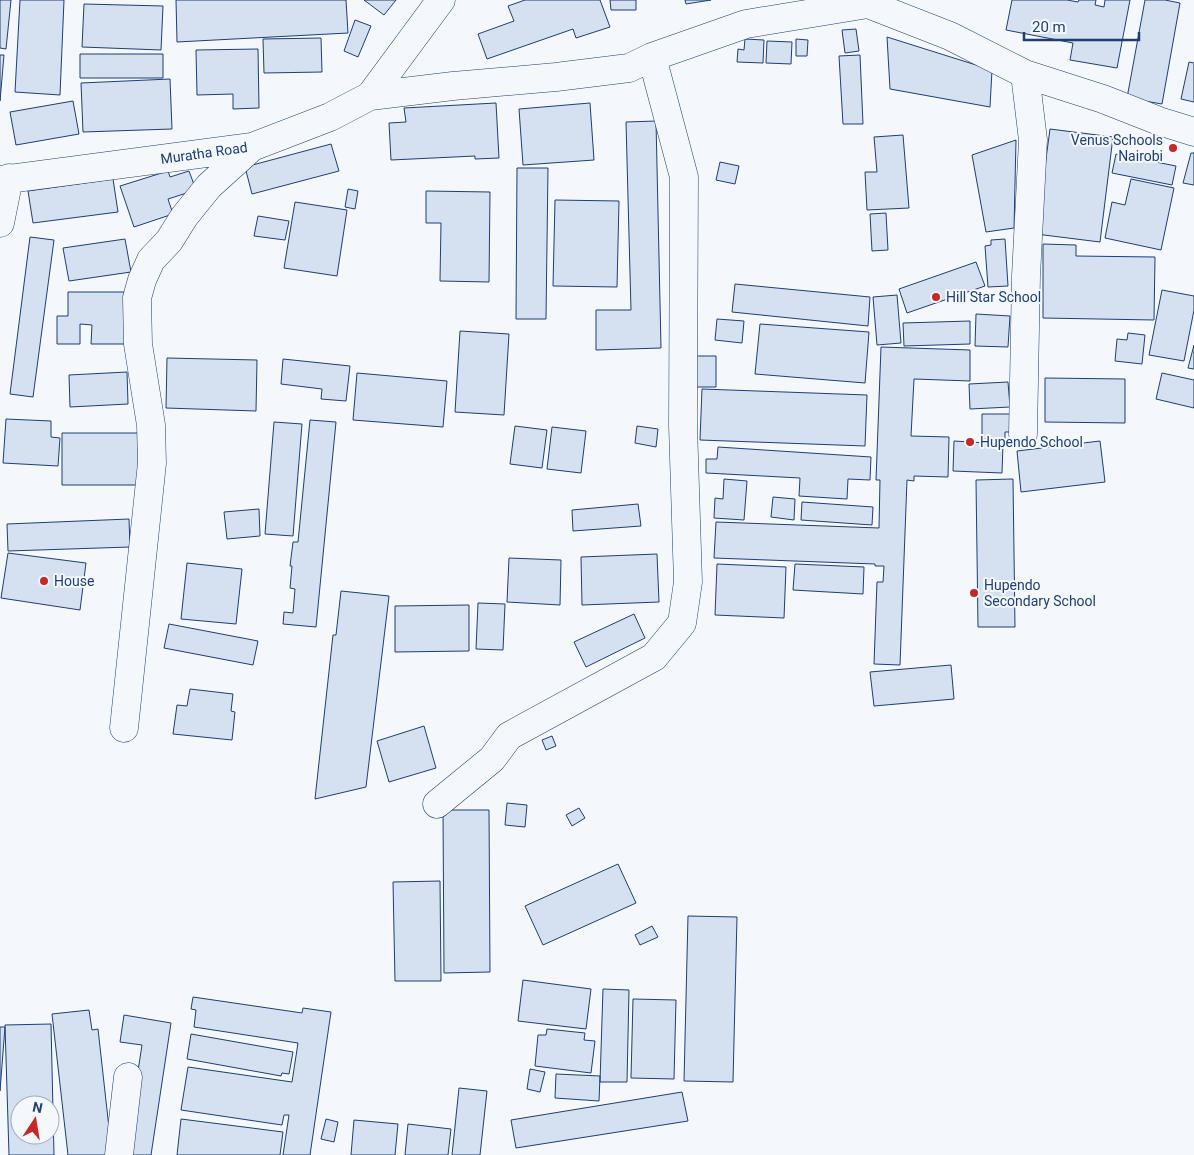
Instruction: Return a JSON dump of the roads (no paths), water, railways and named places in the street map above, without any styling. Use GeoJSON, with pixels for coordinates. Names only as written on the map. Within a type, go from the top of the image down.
{"type":"FeatureCollection","features":[{"type":"Feature","properties":{"kind":"street","name":"Muratha Road"},"geometry":{"type":"LineString","coordinates":[[4,179],[252,147],[330,117],[370,96],[441,0]]}},
{"type":"Feature","properties":{"kind":"street"},"geometry":{"type":"LineString","coordinates":[[370,96],[629,68],[652,57],[746,24],[872,2],[950,36],[1024,74],[1102,99],[1194,132]]}},
{"type":"Feature","properties":{"kind":"street"},"geometry":{"type":"LineString","coordinates":[[437,804],[492,759],[509,736],[654,657],[682,622],[688,582],[683,426],[684,177],[652,57]]}},
{"type":"Feature","properties":{"kind":"street"},"geometry":{"type":"LineString","coordinates":[[1023,434],[1026,276],[1033,140],[1024,74]]}},
{"type":"Feature","properties":{"kind":"street"},"geometry":{"type":"LineString","coordinates":[[124,728],[152,464],[151,426],[138,344],[137,298],[142,280],[152,260],[184,217],[209,186],[252,147]]}},
{"type":"Feature","properties":{"kind":"street"},"geometry":{"type":"LineString","coordinates":[[0,223],[4,179]]}},
{"type":"Feature","properties":{"kind":"street"},"geometry":{"type":"LineString","coordinates":[[119,1155],[128,1077]]}},
{"type":"Feature","properties":{"kind":"place","name":"Venus Schools Nairobi"},"geometry":{"type":"Point","coordinates":[1173,148]}},
{"type":"Feature","properties":{"kind":"place","name":"Hill Star School"},"geometry":{"type":"Point","coordinates":[936,297]}},
{"type":"Feature","properties":{"kind":"place","name":"Hupendo School"},"geometry":{"type":"Point","coordinates":[970,442]}},
{"type":"Feature","properties":{"kind":"place","name":"House"},"geometry":{"type":"Point","coordinates":[44,581]}},
{"type":"Feature","properties":{"kind":"place","name":"Hupendo Secondary School"},"geometry":{"type":"Point","coordinates":[974,593]}}]}
